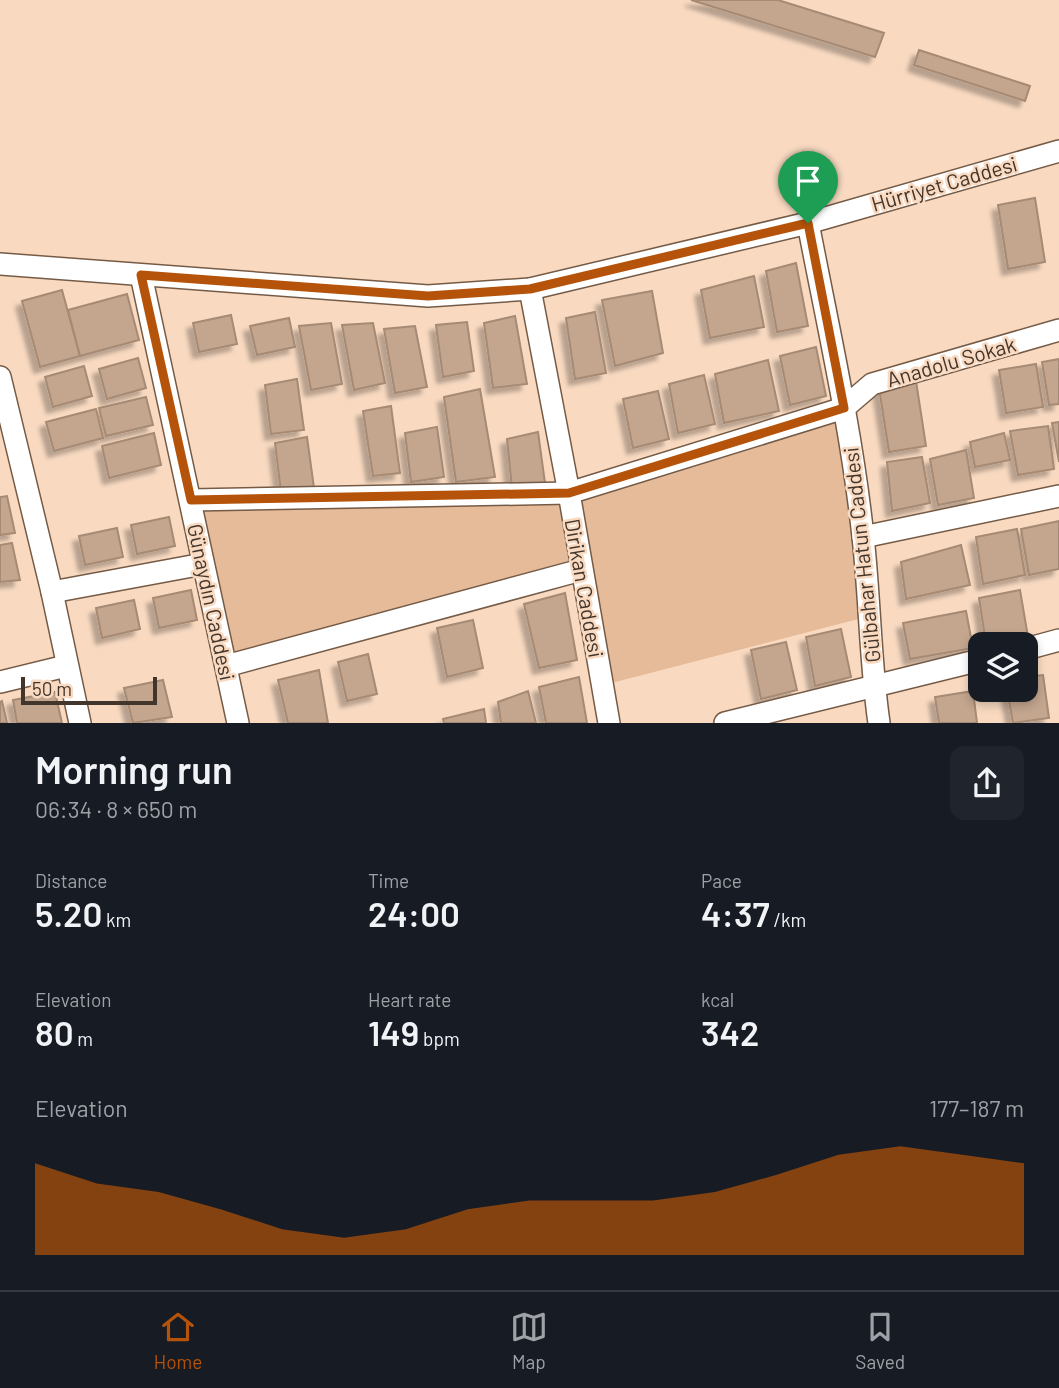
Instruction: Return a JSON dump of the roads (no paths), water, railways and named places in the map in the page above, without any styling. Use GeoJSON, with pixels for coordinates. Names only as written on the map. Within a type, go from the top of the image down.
{"type":"FeatureCollection","features":[{"type":"Feature","properties":{"kind":"street","name":"Hürriyet Caddesi"},"geometry":{"type":"LineString","coordinates":[[0,264],[428,296],[530,289],[808,223],[1059,151]]}},
{"type":"Feature","properties":{"kind":"street","name":"Gülbahar Hatun Caddesi"},"geometry":{"type":"LineString","coordinates":[[808,223],[844,408],[863,537],[879,723]]}},
{"type":"Feature","properties":{"kind":"street","name":"Günaydın Caddesi"},"geometry":{"type":"LineString","coordinates":[[141,275],[239,723]]}},
{"type":"Feature","properties":{"kind":"street","name":"Dirikan Caddesi"},"geometry":{"type":"LineString","coordinates":[[530,289],[609,723]]}},
{"type":"Feature","properties":{"kind":"street","name":"Anadolu Sokak"},"geometry":{"type":"LineString","coordinates":[[191,500],[569,493],[844,408],[872,384],[1059,330]]}},
{"type":"Feature","properties":{"kind":"street"},"geometry":{"type":"LineString","coordinates":[[0,377],[52,592],[80,723]]}},
{"type":"Feature","properties":{"kind":"street"},"geometry":{"type":"LineString","coordinates":[[863,537],[1059,496]]}},
{"type":"Feature","properties":{"kind":"street"},"geometry":{"type":"LineString","coordinates":[[52,592],[203,564]]}},
{"type":"Feature","properties":{"kind":"street"},"geometry":{"type":"LineString","coordinates":[[226,666],[581,570]]}},
{"type":"Feature","properties":{"kind":"street"},"geometry":{"type":"LineString","coordinates":[[1038,646],[1059,640]]}},
{"type":"Feature","properties":{"kind":"street"},"geometry":{"type":"LineString","coordinates":[[725,723],[968,663]]}},
{"type":"Feature","properties":{"kind":"street"},"geometry":{"type":"LineString","coordinates":[[0,682],[66,666]]}}]}
